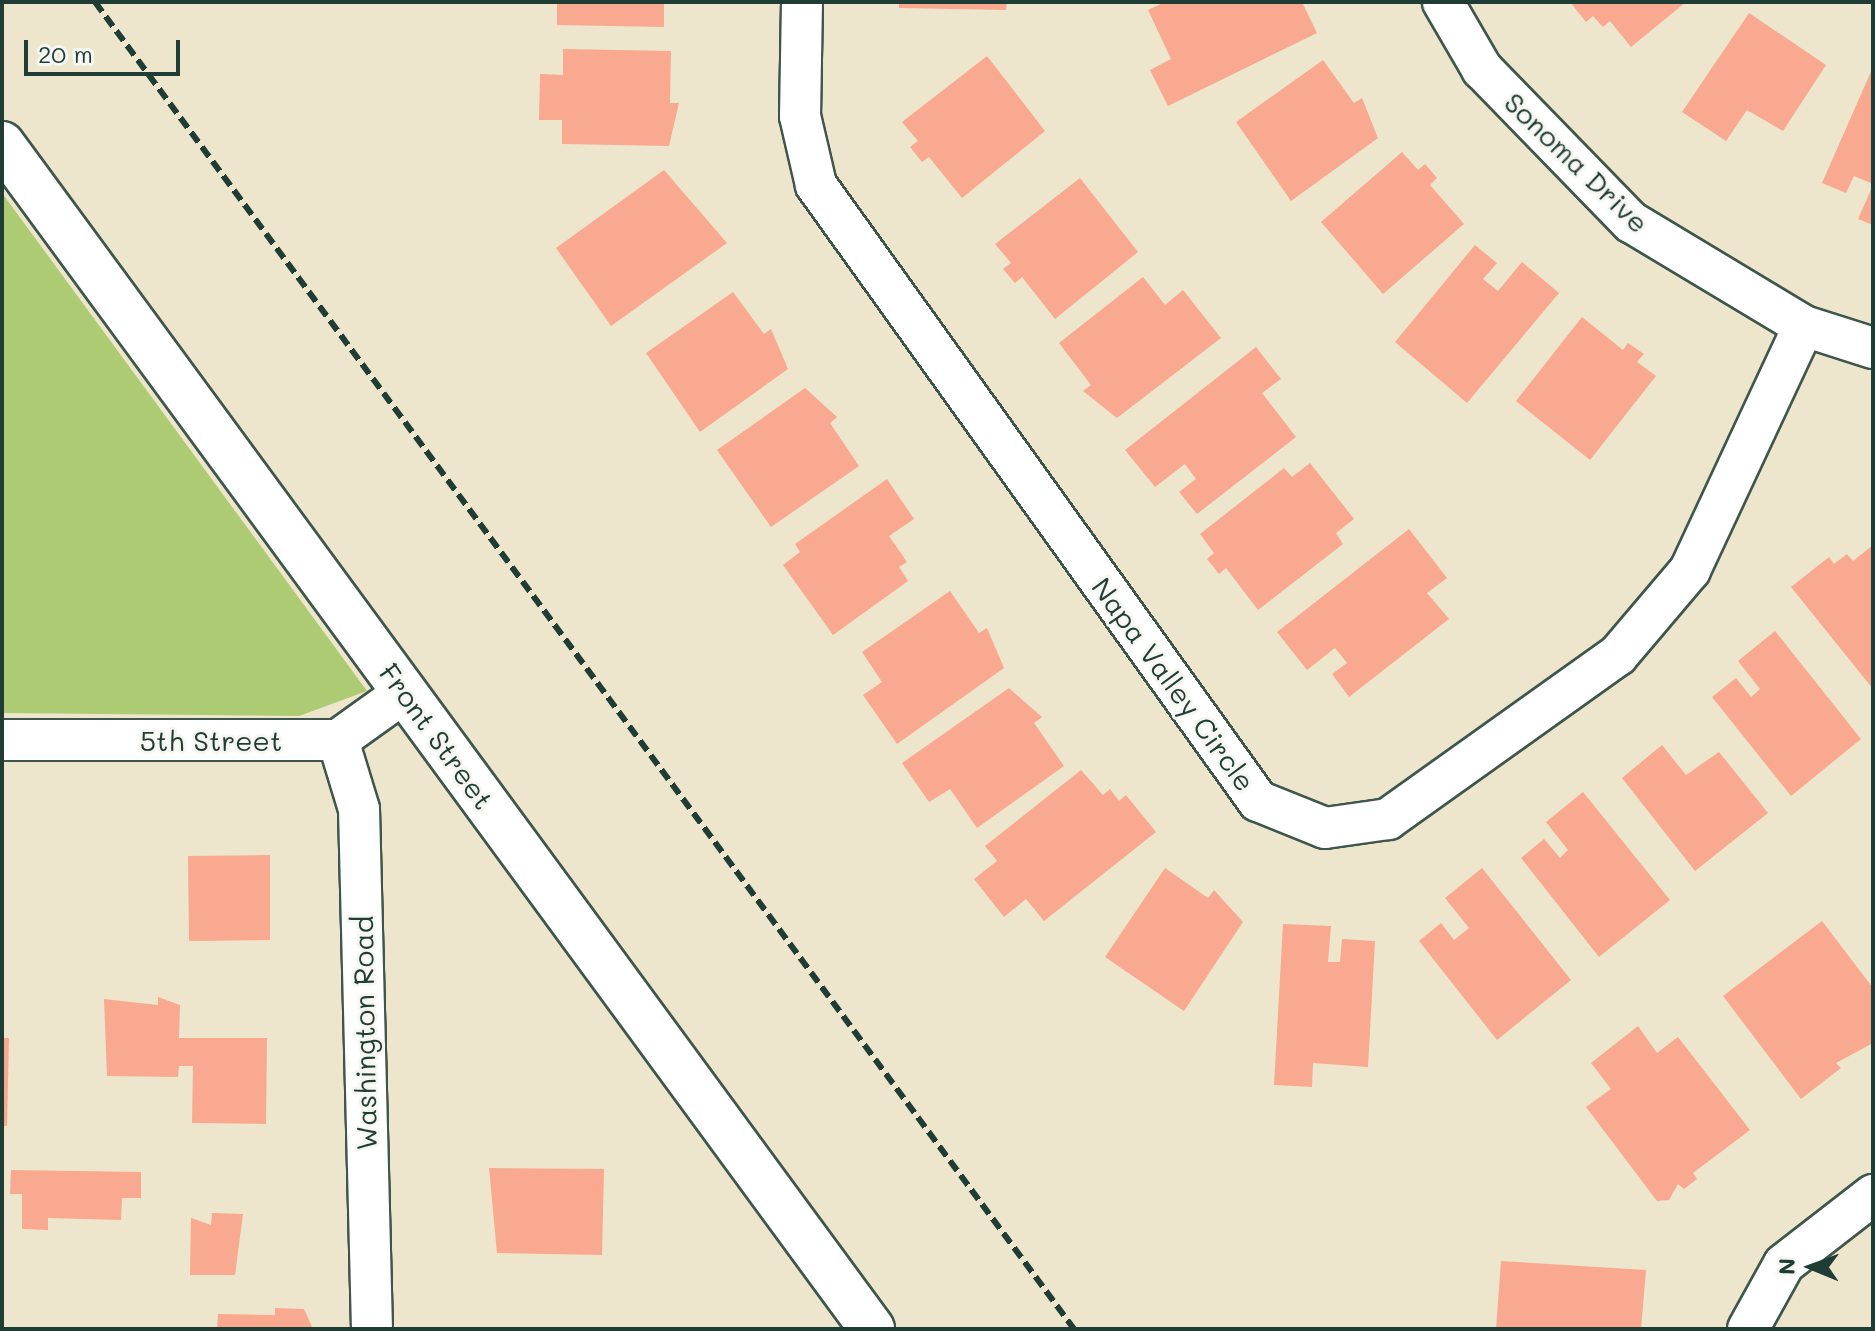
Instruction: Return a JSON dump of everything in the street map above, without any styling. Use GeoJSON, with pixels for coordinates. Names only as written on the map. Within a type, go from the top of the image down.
{"type":"FeatureCollection","features":[{"type":"Feature","properties":{"kind":"street","name":"Napa Valley Circle"},"geometry":{"type":"LineString","coordinates":[[802,2],[800,116],[816,185],[1258,801],[1325,828],[1388,819],[1618,655],[1690,570],[1804,326]]}},
{"type":"Feature","properties":{"kind":"street","name":"Sonoma Drive"},"geometry":{"type":"LineString","coordinates":[[1443,2],[1482,69],[1631,222],[1804,326],[1873,348]]}},
{"type":"Feature","properties":{"kind":"street","name":"Front Street"},"geometry":{"type":"LineString","coordinates":[[2,144],[872,1329]]}},
{"type":"Feature","properties":{"kind":"street"},"geometry":{"type":"LineString","coordinates":[[338,740],[405,692]]}},
{"type":"Feature","properties":{"kind":"street","name":"5th Street"},"geometry":{"type":"LineString","coordinates":[[2,740],[338,740]]}},
{"type":"Feature","properties":{"kind":"street","name":"Washington Road"},"geometry":{"type":"LineString","coordinates":[[338,740],[359,809],[372,1329]]}},
{"type":"Feature","properties":{"kind":"street"},"geometry":{"type":"LineString","coordinates":[[1748,1329],[1784,1264],[1873,1195]]}},
{"type":"Feature","properties":{"kind":"green space"},"geometry":{"type":"Polygon","coordinates":[[[2,193],[367,691],[299,716],[2,713],[2,193]]]}},
{"type":"Feature","properties":{"kind":"building"},"geometry":{"type":"Polygon","coordinates":[[[557,2],[664,2],[664,27],[557,25],[557,2]]]}},
{"type":"Feature","properties":{"kind":"building"},"geometry":{"type":"Polygon","coordinates":[[[899,2],[1007,2],[1006,10],[899,8],[899,2]]]}},
{"type":"Feature","properties":{"kind":"building"},"geometry":{"type":"Polygon","coordinates":[[[1165,2],[1302,2],[1317,33],[1168,106],[1150,70],[1171,59],[1148,10],[1165,2]]]}},
{"type":"Feature","properties":{"kind":"building"},"geometry":{"type":"Polygon","coordinates":[[[1570,2],[1686,2],[1631,47],[1610,21],[1603,27],[1593,16],[1586,22],[1570,2]]]}},
{"type":"Feature","properties":{"kind":"building"},"geometry":{"type":"Polygon","coordinates":[[[1749,13],[1826,65],[1783,131],[1747,110],[1726,141],[1682,112],[1749,13]]]}},
{"type":"Feature","properties":{"kind":"building"},"geometry":{"type":"Polygon","coordinates":[[[563,49],[671,51],[670,103],[679,103],[669,146],[562,144],[562,120],[539,120],[540,74],[563,75],[563,49]]]}},
{"type":"Feature","properties":{"kind":"building"},"geometry":{"type":"Polygon","coordinates":[[[987,56],[1045,131],[962,198],[929,157],[922,162],[910,147],[918,141],[902,122],[987,56]]]}},
{"type":"Feature","properties":{"kind":"building"},"geometry":{"type":"Polygon","coordinates":[[[1323,60],[1354,103],[1362,98],[1378,138],[1291,201],[1236,122],[1323,60]]]}},
{"type":"Feature","properties":{"kind":"building"},"geometry":{"type":"Polygon","coordinates":[[[1873,67],[1873,184],[1854,176],[1846,193],[1822,183],[1873,67]]]}},
{"type":"Feature","properties":{"kind":"building"},"geometry":{"type":"Polygon","coordinates":[[[1402,152],[1418,170],[1425,164],[1437,178],[1430,185],[1464,224],[1383,294],[1321,222],[1402,152]]]}},
{"type":"Feature","properties":{"kind":"building"},"geometry":{"type":"Polygon","coordinates":[[[664,170],[727,243],[611,326],[556,248],[664,170]]]}},
{"type":"Feature","properties":{"kind":"building"},"geometry":{"type":"Polygon","coordinates":[[[1080,178],[1138,252],[1055,319],[1022,277],[1015,283],[1003,269],[1011,263],[995,244],[1080,178]]]}},
{"type":"Feature","properties":{"kind":"building"},"geometry":{"type":"Polygon","coordinates":[[[1873,185],[1873,225],[1858,219],[1873,185]]]}},
{"type":"Feature","properties":{"kind":"building"},"geometry":{"type":"Polygon","coordinates":[[[1475,245],[1497,263],[1483,279],[1498,291],[1522,262],[1559,293],[1467,403],[1395,342],[1475,245]]]}},
{"type":"Feature","properties":{"kind":"building"},"geometry":{"type":"Polygon","coordinates":[[[1143,277],[1165,305],[1183,290],[1221,338],[1117,418],[1083,391],[1091,385],[1059,343],[1143,277]]]}},
{"type":"Feature","properties":{"kind":"building"},"geometry":{"type":"Polygon","coordinates":[[[733,292],[764,334],[771,329],[788,369],[700,432],[646,353],[733,292]]]}},
{"type":"Feature","properties":{"kind":"building"},"geometry":{"type":"Polygon","coordinates":[[[1582,317],[1623,350],[1628,343],[1644,354],[1637,362],[1656,376],[1590,460],[1516,401],[1582,317]]]}},
{"type":"Feature","properties":{"kind":"building"},"geometry":{"type":"Polygon","coordinates":[[[1256,347],[1281,379],[1262,393],[1296,437],[1197,514],[1179,492],[1196,479],[1185,464],[1155,487],[1125,450],[1256,347]]]}},
{"type":"Feature","properties":{"kind":"building"},"geometry":{"type":"Polygon","coordinates":[[[805,388],[837,417],[830,423],[859,466],[771,527],[717,450],[805,388]]]}},
{"type":"Feature","properties":{"kind":"building"},"geometry":{"type":"Polygon","coordinates":[[[1310,463],[1354,519],[1336,533],[1343,544],[1258,610],[1226,568],[1219,574],[1207,559],[1214,553],[1200,534],[1284,468],[1292,477],[1310,463]]]}},
{"type":"Feature","properties":{"kind":"building"},"geometry":{"type":"Polygon","coordinates":[[[887,479],[914,519],[889,536],[907,562],[899,567],[908,581],[833,635],[783,565],[800,552],[795,544],[887,479]]]}},
{"type":"Feature","properties":{"kind":"building"},"geometry":{"type":"Polygon","coordinates":[[[1409,529],[1447,578],[1427,593],[1449,619],[1349,697],[1332,674],[1347,663],[1335,648],[1307,670],[1277,632],[1409,529]]]}},
{"type":"Feature","properties":{"kind":"building"},"geometry":{"type":"Polygon","coordinates":[[[1873,545],[1873,689],[1791,587],[1829,557],[1834,564],[1847,554],[1853,561],[1873,545]]]}},
{"type":"Feature","properties":{"kind":"building"},"geometry":{"type":"Polygon","coordinates":[[[950,591],[979,633],[987,628],[1004,668],[897,744],[863,695],[882,682],[862,652],[950,591]]]}},
{"type":"Feature","properties":{"kind":"building"},"geometry":{"type":"Polygon","coordinates":[[[1775,631],[1861,739],[1791,796],[1712,697],[1736,678],[1751,697],[1760,689],[1738,661],[1775,631]]]}},
{"type":"Feature","properties":{"kind":"building"},"geometry":{"type":"Polygon","coordinates":[[[1009,688],[1042,717],[1034,723],[1064,766],[977,828],[950,789],[929,802],[902,763],[1009,688]]]}},
{"type":"Feature","properties":{"kind":"building"},"geometry":{"type":"Polygon","coordinates":[[[1662,745],[1686,775],[1719,752],[1768,813],[1695,871],[1622,778],[1662,745]]]}},
{"type":"Feature","properties":{"kind":"building"},"geometry":{"type":"Polygon","coordinates":[[[1081,770],[1103,795],[1110,789],[1119,801],[1126,795],[1156,832],[1044,921],[1026,899],[1004,917],[974,879],[997,861],[985,846],[1081,770]]]}},
{"type":"Feature","properties":{"kind":"building"},"geometry":{"type":"Polygon","coordinates":[[[1583,792],[1670,900],[1599,957],[1521,858],[1544,839],[1560,858],[1568,850],[1546,822],[1583,792]]]}},
{"type":"Feature","properties":{"kind":"building"},"geometry":{"type":"Polygon","coordinates":[[[270,855],[270,940],[189,941],[188,856],[270,855]]]}},
{"type":"Feature","properties":{"kind":"building"},"geometry":{"type":"Polygon","coordinates":[[[1165,868],[1208,898],[1214,890],[1243,922],[1184,1011],[1105,957],[1165,868]]]}},
{"type":"Feature","properties":{"kind":"building"},"geometry":{"type":"Polygon","coordinates":[[[1482,868],[1571,980],[1497,1040],[1419,941],[1441,923],[1454,940],[1469,928],[1445,898],[1482,868]]]}},
{"type":"Feature","properties":{"kind":"building"},"geometry":{"type":"Polygon","coordinates":[[[1822,921],[1873,988],[1873,1043],[1836,1063],[1841,1068],[1801,1099],[1723,996],[1822,921]]]}},
{"type":"Feature","properties":{"kind":"building"},"geometry":{"type":"Polygon","coordinates":[[[1283,924],[1331,926],[1328,962],[1340,962],[1342,939],[1375,941],[1368,1067],[1313,1063],[1312,1087],[1274,1085],[1283,924]]]}},
{"type":"Feature","properties":{"kind":"building"},"geometry":{"type":"Polygon","coordinates":[[[158,997],[180,1005],[179,1038],[267,1038],[266,1124],[192,1123],[193,1066],[179,1066],[178,1077],[107,1076],[104,999],[158,1005],[158,997]]]}},
{"type":"Feature","properties":{"kind":"building"},"geometry":{"type":"Polygon","coordinates":[[[1638,1026],[1657,1053],[1678,1037],[1750,1130],[1693,1173],[1697,1179],[1684,1189],[1678,1184],[1669,1200],[1657,1201],[1586,1107],[1611,1089],[1591,1063],[1638,1026]]]}},
{"type":"Feature","properties":{"kind":"building"},"geometry":{"type":"Polygon","coordinates":[[[2,1038],[9,1038],[7,1126],[2,1126],[2,1038]]]}},
{"type":"Feature","properties":{"kind":"building"},"geometry":{"type":"Polygon","coordinates":[[[489,1168],[604,1169],[602,1255],[497,1253],[489,1168]]]}},
{"type":"Feature","properties":{"kind":"building"},"geometry":{"type":"Polygon","coordinates":[[[11,1170],[141,1172],[141,1198],[122,1198],[121,1220],[48,1218],[48,1230],[22,1229],[22,1194],[10,1194],[11,1170]]]}},
{"type":"Feature","properties":{"kind":"building"},"geometry":{"type":"Polygon","coordinates":[[[212,1213],[243,1214],[235,1275],[190,1275],[191,1218],[211,1225],[212,1213]]]}},
{"type":"Feature","properties":{"kind":"building"},"geometry":{"type":"Polygon","coordinates":[[[1501,1261],[1646,1270],[1641,1329],[1496,1329],[1501,1261]]]}},
{"type":"Feature","properties":{"kind":"building"},"geometry":{"type":"Polygon","coordinates":[[[275,1308],[304,1309],[313,1329],[217,1329],[218,1314],[275,1315],[275,1308]]]}},
{"type":"Feature","properties":{"kind":"railway"},"geometry":{"type":"LineString","coordinates":[[95,2],[1074,1329]]}}]}
